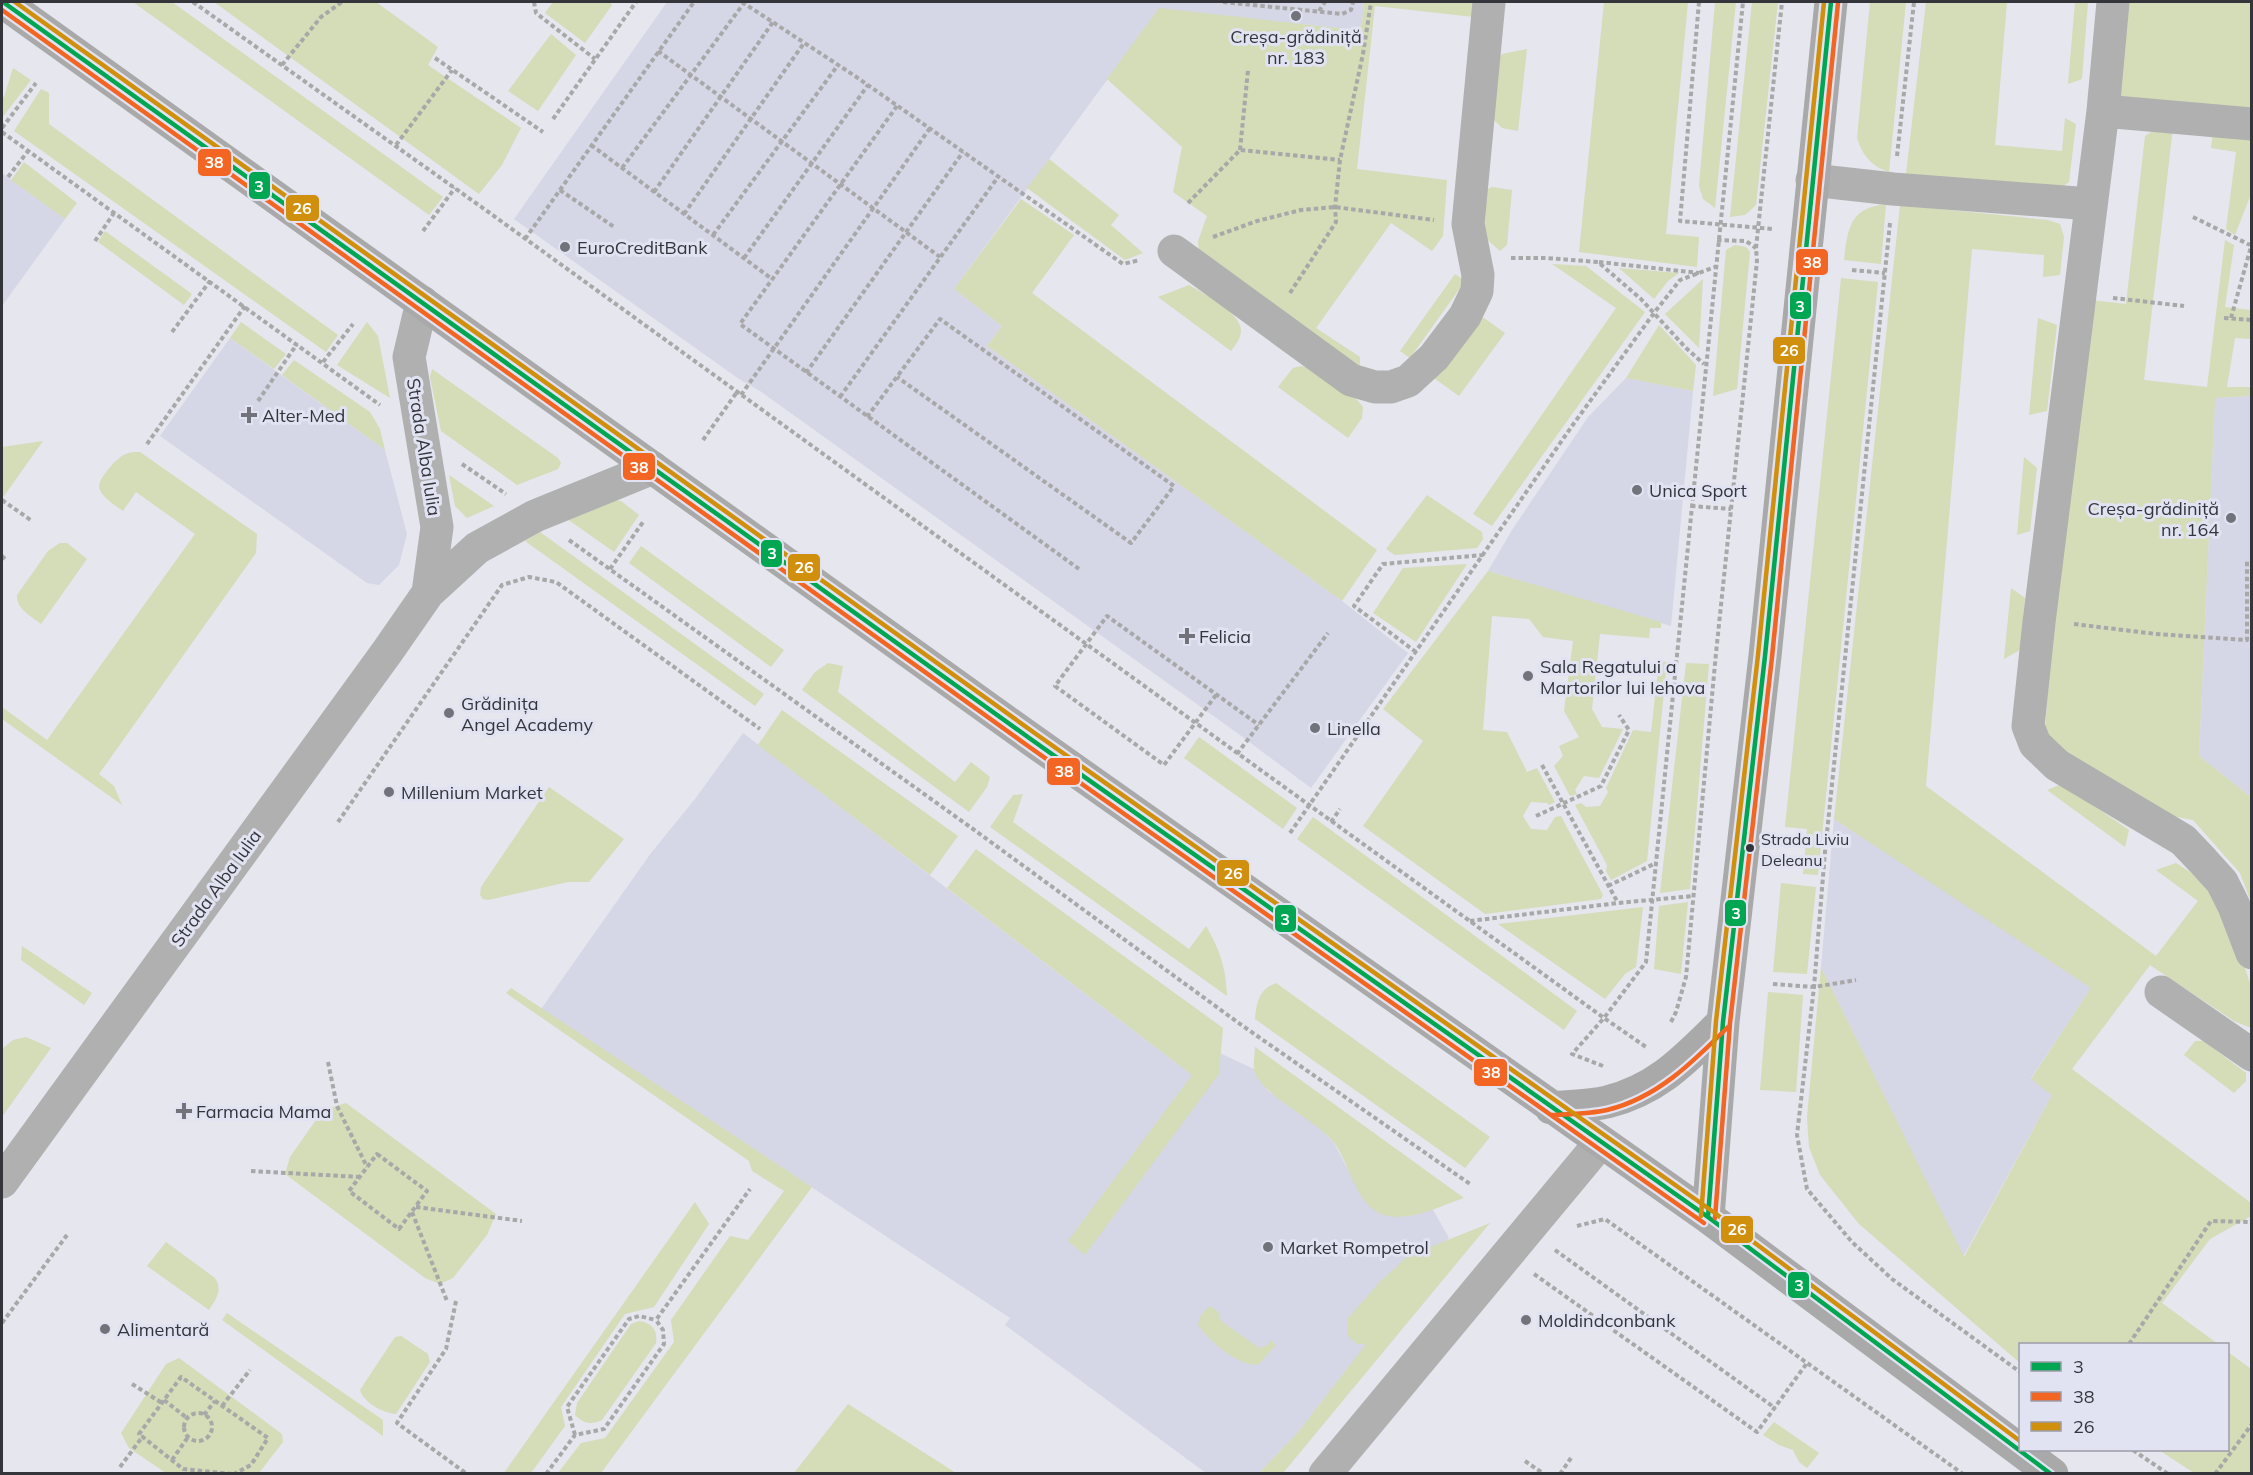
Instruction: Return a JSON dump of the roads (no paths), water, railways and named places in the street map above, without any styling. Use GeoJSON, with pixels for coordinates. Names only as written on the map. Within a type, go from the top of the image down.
{"type":"FeatureCollection","features":[{"type":"Feature","properties":{"kind":"main road"},"geometry":{"type":"LineString","coordinates":[[3,2],[1013,727],[1708,1217],[2019,1448]]}},
{"type":"Feature","properties":{"kind":"main road"},"geometry":{"type":"LineString","coordinates":[[1708,1217],[1723,1022],[1765,656],[1831,2]]}},
{"type":"Feature","properties":{"kind":"main road"},"geometry":{"type":"LineString","coordinates":[[1551,1108],[1606,1102],[1643,1090],[1673,1070],[1723,1022]]}},
{"type":"Feature","properties":{"kind":"main road"},"geometry":{"type":"LineString","coordinates":[[2022,1451],[2052,1473]]}},
{"type":"Feature","properties":{"kind":"street"},"geometry":{"type":"LineString","coordinates":[[1174,251],[1351,380],[1375,387],[1391,387],[1408,381],[1434,357],[1465,316],[1477,291],[1478,275],[1468,224],[1489,2]]}},
{"type":"Feature","properties":{"kind":"street"},"geometry":{"type":"LineString","coordinates":[[2113,2],[2103,111],[2028,726],[2035,744],[2057,765],[2190,847],[2222,882],[2252,953]]}},
{"type":"Feature","properties":{"kind":"street"},"geometry":{"type":"LineString","coordinates":[[2103,111],[2252,124]]}},
{"type":"Feature","properties":{"kind":"street"},"geometry":{"type":"LineString","coordinates":[[1812,180],[1893,189],[2091,204]]}},
{"type":"Feature","properties":{"kind":"street","name":"Strada Alba Iulia"},"geometry":{"type":"LineString","coordinates":[[422,302],[409,357],[437,527],[428,593]]}},
{"type":"Feature","properties":{"kind":"street","name":"Strada Alba Iulia"},"geometry":{"type":"LineString","coordinates":[[2,1182],[397,639],[428,593],[477,548],[535,516],[653,468]]}},
{"type":"Feature","properties":{"kind":"street"},"geometry":{"type":"LineString","coordinates":[[2161,992],[2252,1056]]}},
{"type":"Feature","properties":{"kind":"street"},"geometry":{"type":"LineString","coordinates":[[1325,1473],[1600,1143]]}},
{"type":"Feature","properties":{"kind":"place","name":"Creșa-grădiniță nr. 183"},"geometry":{"type":"Point","coordinates":[1296,16]}},
{"type":"Feature","properties":{"kind":"place","name":"EuroCreditBank"},"geometry":{"type":"Point","coordinates":[565,247]}},
{"type":"Feature","properties":{"kind":"place","name":"Alter-Med"},"geometry":{"type":"Point","coordinates":[249,415]}},
{"type":"Feature","properties":{"kind":"place","name":"Unica Sport"},"geometry":{"type":"Point","coordinates":[1637,490]}},
{"type":"Feature","properties":{"kind":"place","name":"Creșa-grădiniță nr. 164"},"geometry":{"type":"Point","coordinates":[2231,518]}},
{"type":"Feature","properties":{"kind":"place","name":"Felicia"},"geometry":{"type":"Point","coordinates":[1187,636]}},
{"type":"Feature","properties":{"kind":"place","name":"Sala Regatului a Martorilor lui Iehova"},"geometry":{"type":"Point","coordinates":[1528,676]}},
{"type":"Feature","properties":{"kind":"place","name":"Grădinița Angel Academy"},"geometry":{"type":"Point","coordinates":[449,713]}},
{"type":"Feature","properties":{"kind":"place","name":"Linella"},"geometry":{"type":"Point","coordinates":[1315,728]}},
{"type":"Feature","properties":{"kind":"place","name":"Millenium Market"},"geometry":{"type":"Point","coordinates":[389,792]}},
{"type":"Feature","properties":{"kind":"place","name":"Strada Liviu Deleanu"},"geometry":{"type":"Point","coordinates":[1750,848]}},
{"type":"Feature","properties":{"kind":"place","name":"Farmacia Mama"},"geometry":{"type":"Point","coordinates":[184,1111]}},
{"type":"Feature","properties":{"kind":"place","name":"Market Rompetrol"},"geometry":{"type":"Point","coordinates":[1268,1247]}},
{"type":"Feature","properties":{"kind":"place","name":"Moldindconbank"},"geometry":{"type":"Point","coordinates":[1526,1320]}},
{"type":"Feature","properties":{"kind":"place","name":"Alimentară"},"geometry":{"type":"Point","coordinates":[105,1329]}}]}
